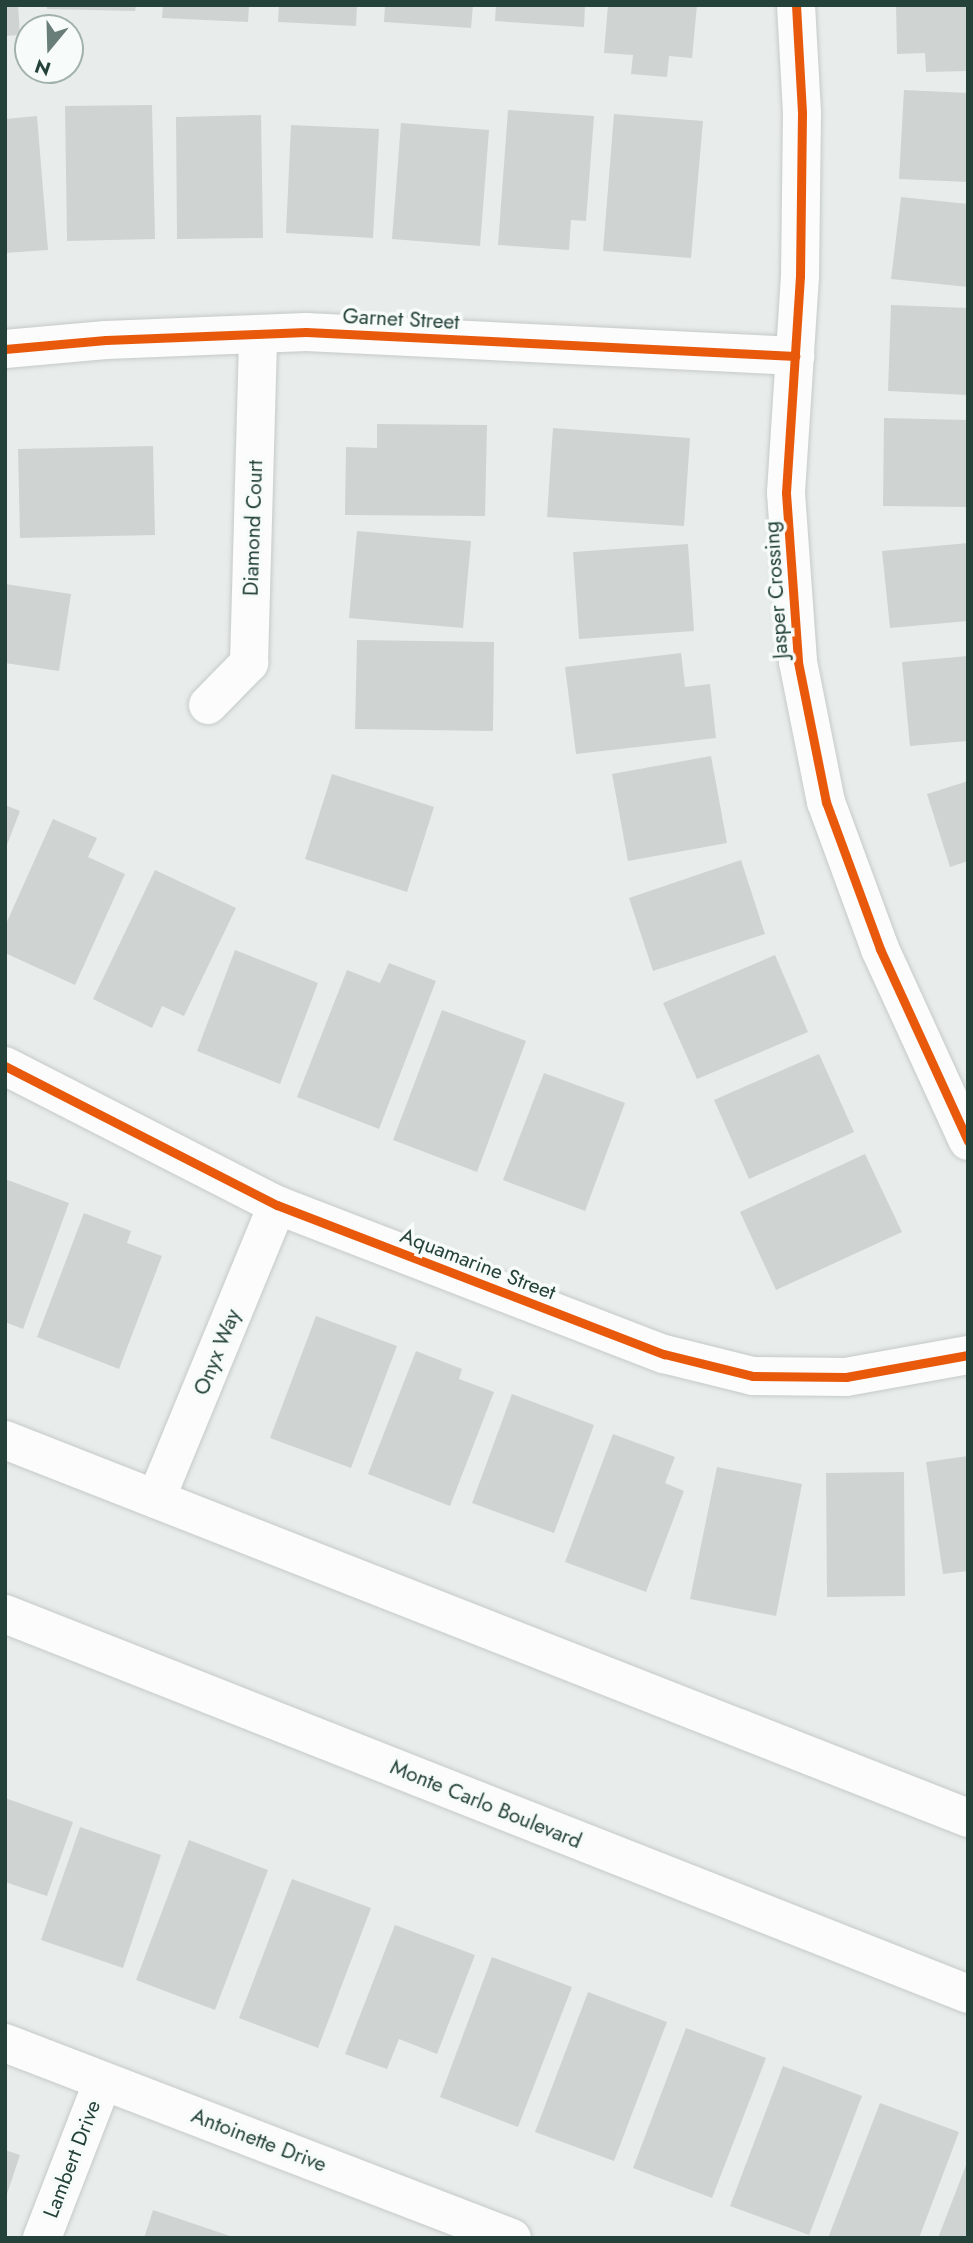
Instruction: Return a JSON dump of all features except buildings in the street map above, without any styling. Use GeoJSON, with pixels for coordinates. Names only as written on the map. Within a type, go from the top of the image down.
{"type":"FeatureCollection","features":[{"type":"Feature","properties":{"kind":"street","name":"Jasper Crossing"},"geometry":{"type":"LineString","coordinates":[[796,5],[802,113],[794,356],[786,493],[798,662],[826,802],[880,949],[968,1141]]}},
{"type":"Feature","properties":{"kind":"street","name":"Garnet Street"},"geometry":{"type":"LineString","coordinates":[[5,349],[306,332],[794,356]]}},
{"type":"Feature","properties":{"kind":"street","name":"Diamond Court"},"geometry":{"type":"LineString","coordinates":[[208,705],[249,663],[258,334]]}},
{"type":"Feature","properties":{"kind":"street","name":"Aquamarine Street"},"geometry":{"type":"LineString","coordinates":[[5,1066],[277,1205],[664,1354],[752,1376],[846,1377],[968,1355]]}},
{"type":"Feature","properties":{"kind":"street","name":"Onyx Way"},"geometry":{"type":"LineString","coordinates":[[156,1499],[277,1205]]}},
{"type":"Feature","properties":{"kind":"street"},"geometry":{"type":"LineString","coordinates":[[5,1440],[968,1818]]}},
{"type":"Feature","properties":{"kind":"street","name":"Monte Carlo Boulevard"},"geometry":{"type":"LineString","coordinates":[[5,1614],[968,1994]]}},
{"type":"Feature","properties":{"kind":"street","name":"Antoinette Drive"},"geometry":{"type":"LineString","coordinates":[[5,2043],[512,2238]]}},
{"type":"Feature","properties":{"kind":"street","name":"Lambert Drive"},"geometry":{"type":"LineString","coordinates":[[41,2238],[103,2081]]}},
{"type":"Feature","properties":{"kind":"cycle path"},"geometry":{"type":"LineString","coordinates":[[796,5],[802,113],[800,276],[786,493],[798,662],[826,802],[880,949],[968,1141]]}},
{"type":"Feature","properties":{"kind":"cycle path"},"geometry":{"type":"LineString","coordinates":[[5,349],[106,340],[306,332],[795,356]]}},
{"type":"Feature","properties":{"kind":"cycle path"},"geometry":{"type":"LineString","coordinates":[[5,1066],[277,1205],[664,1354],[753,1376],[846,1377],[968,1355]]}}]}
